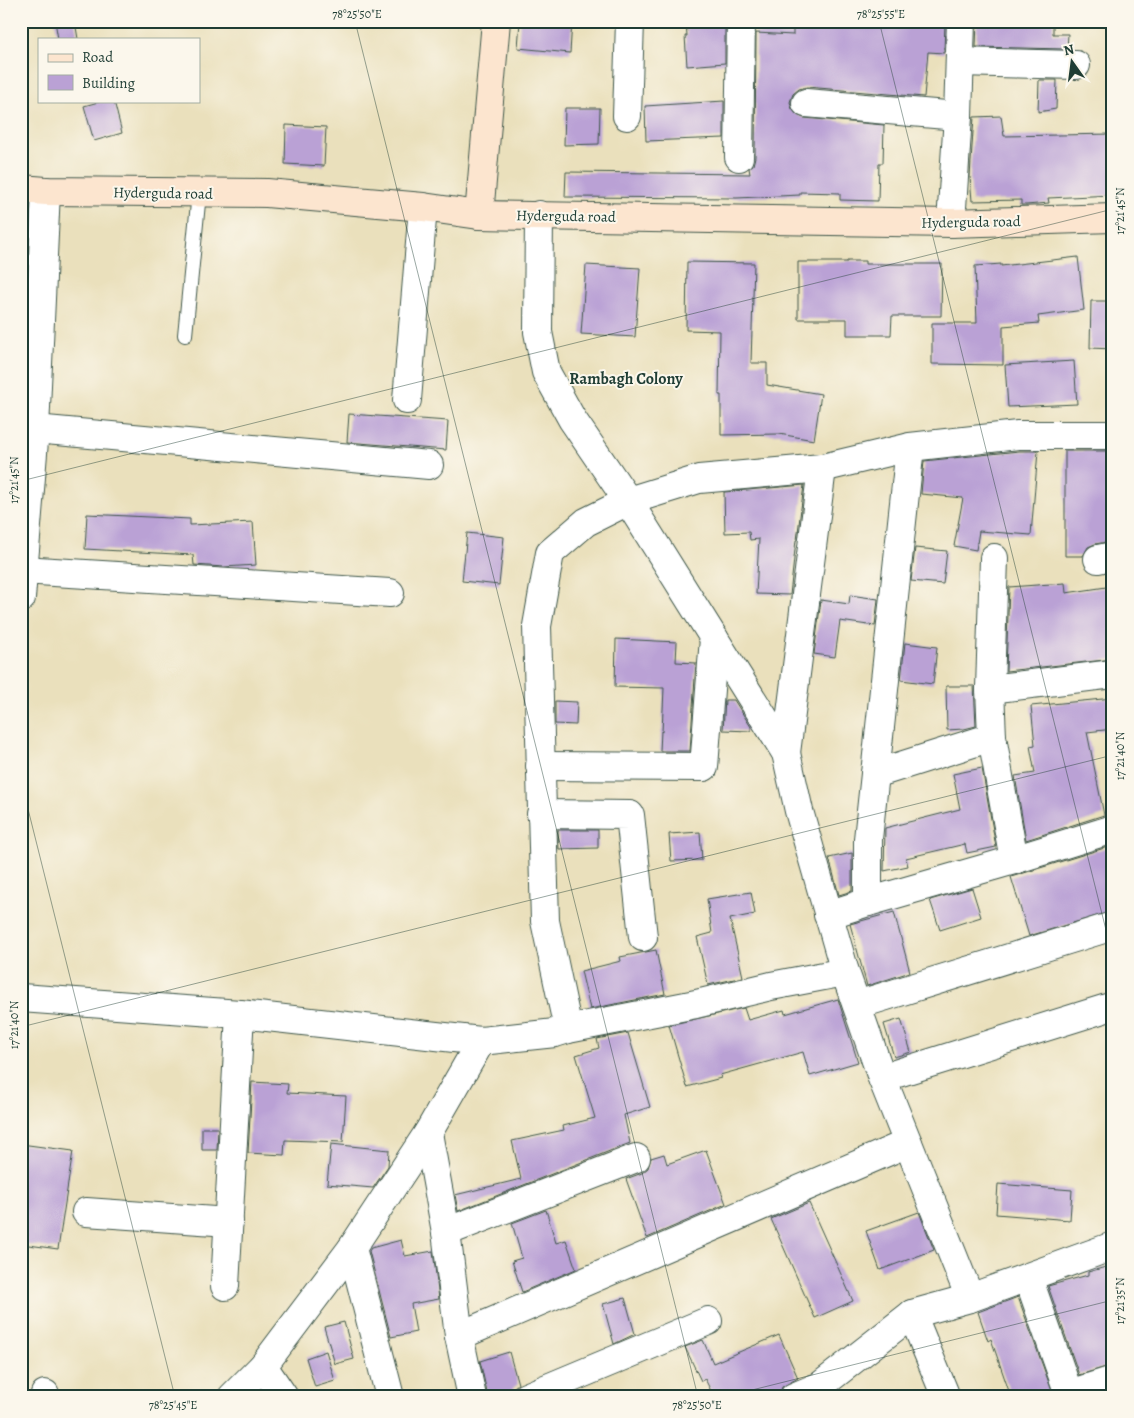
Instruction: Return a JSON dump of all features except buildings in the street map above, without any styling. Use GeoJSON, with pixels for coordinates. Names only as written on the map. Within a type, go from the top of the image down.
{"type":"FeatureCollection","features":[{"type":"Feature","properties":{"kind":"street"},"geometry":{"type":"LineString","coordinates":[[479,215],[496,21]]}},
{"type":"Feature","properties":{"kind":"street"},"geometry":{"type":"LineString","coordinates":[[627,116],[630,21]]}},
{"type":"Feature","properties":{"kind":"street"},"geometry":{"type":"LineString","coordinates":[[739,157],[741,21]]}},
{"type":"Feature","properties":{"kind":"street"},"geometry":{"type":"LineString","coordinates":[[951,223],[958,116],[961,21]]}},
{"type":"Feature","properties":{"kind":"street"},"geometry":{"type":"LineString","coordinates":[[960,62],[1076,65]]}},
{"type":"Feature","properties":{"kind":"street"},"geometry":{"type":"LineString","coordinates":[[806,103],[958,116]]}},
{"type":"Feature","properties":{"kind":"street"},"geometry":{"type":"LineString","coordinates":[[21,598],[25,500],[34,429],[34,190]]}},
{"type":"Feature","properties":{"kind":"street","name":"Hyderguda road"},"geometry":{"type":"LineString","coordinates":[[34,190],[267,194],[423,207],[479,215],[951,223],[1113,218]]}},
{"type":"Feature","properties":{"kind":"street"},"geometry":{"type":"LineString","coordinates":[[407,400],[423,207]]}},
{"type":"Feature","properties":{"kind":"street"},"geometry":{"type":"LineString","coordinates":[[538,215],[538,332],[546,372],[572,419],[628,501],[786,753],[799,811],[828,916],[856,1005],[882,1078],[970,1298]]}},
{"type":"Feature","properties":{"kind":"street"},"geometry":{"type":"LineString","coordinates":[[34,429],[429,465]]}},
{"type":"Feature","properties":{"kind":"street"},"geometry":{"type":"LineString","coordinates":[[568,1029],[545,921],[537,626],[550,553],[586,522],[628,501],[699,479],[822,468],[910,447],[1018,435],[1113,435]]}},
{"type":"Feature","properties":{"kind":"street"},"geometry":{"type":"LineString","coordinates":[[868,902],[868,839],[910,447]]}},
{"type":"Feature","properties":{"kind":"street"},"geometry":{"type":"LineString","coordinates":[[786,753],[822,468]]}},
{"type":"Feature","properties":{"kind":"street"},"geometry":{"type":"LineString","coordinates":[[994,558],[990,689],[992,737],[1014,860]]}},
{"type":"Feature","properties":{"kind":"street"},"geometry":{"type":"LineString","coordinates":[[22,570],[390,593]]}},
{"type":"Feature","properties":{"kind":"street"},"geometry":{"type":"LineString","coordinates":[[540,766],[704,767],[714,638]]}},
{"type":"Feature","properties":{"kind":"street"},"geometry":{"type":"LineString","coordinates":[[990,689],[1113,674]]}},
{"type":"Feature","properties":{"kind":"street"},"geometry":{"type":"LineString","coordinates":[[875,774],[992,737]]}},
{"type":"Feature","properties":{"kind":"street"},"geometry":{"type":"LineString","coordinates":[[541,814],[630,815],[643,937]]}},
{"type":"Feature","properties":{"kind":"street"},"geometry":{"type":"LineString","coordinates":[[828,916],[868,902],[1113,829]]}},
{"type":"Feature","properties":{"kind":"street"},"geometry":{"type":"LineString","coordinates":[[856,1005],[1113,926]]}},
{"type":"Feature","properties":{"kind":"street"},"geometry":{"type":"LineString","coordinates":[[21,998],[240,1014],[481,1041],[555,1033],[687,1006],[771,986],[845,972]]}},
{"type":"Feature","properties":{"kind":"street"},"geometry":{"type":"LineString","coordinates":[[882,1078],[1113,1006]]}},
{"type":"Feature","properties":{"kind":"street"},"geometry":{"type":"LineString","coordinates":[[225,1286],[240,1014]]}},
{"type":"Feature","properties":{"kind":"street"},"geometry":{"type":"LineString","coordinates":[[232,1397],[263,1366],[352,1248],[428,1133],[481,1041]]}},
{"type":"Feature","properties":{"kind":"street"},"geometry":{"type":"LineString","coordinates":[[428,1133],[446,1232],[459,1336],[472,1397]]}},
{"type":"Feature","properties":{"kind":"street"},"geometry":{"type":"LineString","coordinates":[[459,1336],[908,1143]]}},
{"type":"Feature","properties":{"kind":"street"},"geometry":{"type":"LineString","coordinates":[[446,1232],[636,1158]]}},
{"type":"Feature","properties":{"kind":"street"},"geometry":{"type":"LineString","coordinates":[[86,1212],[229,1222]]}},
{"type":"Feature","properties":{"kind":"street"},"geometry":{"type":"LineString","coordinates":[[794,1397],[822,1391],[912,1314],[970,1298],[1113,1246]]}},
{"type":"Feature","properties":{"kind":"street"},"geometry":{"type":"LineString","coordinates":[[352,1248],[390,1397]]}},
{"type":"Feature","properties":{"kind":"street"},"geometry":{"type":"LineString","coordinates":[[1028,1277],[1070,1395],[1113,1380]]}},
{"type":"Feature","properties":{"kind":"street"},"geometry":{"type":"LineString","coordinates":[[912,1314],[946,1397]]}},
{"type":"Feature","properties":{"kind":"street"},"geometry":{"type":"LineString","coordinates":[[526,1397],[708,1321]]}},
{"type":"Feature","properties":{"kind":"street"},"geometry":{"type":"LineString","coordinates":[[263,1366],[284,1397]]}},
{"type":"Feature","properties":{"kind":"lane"},"geometry":{"type":"LineString","coordinates":[[185,334],[199,193]]}},
{"type":"Feature","properties":{"kind":"district","name":"Rambagh Colony"},"geometry":{"type":"Point","coordinates":[626,379]}}]}
